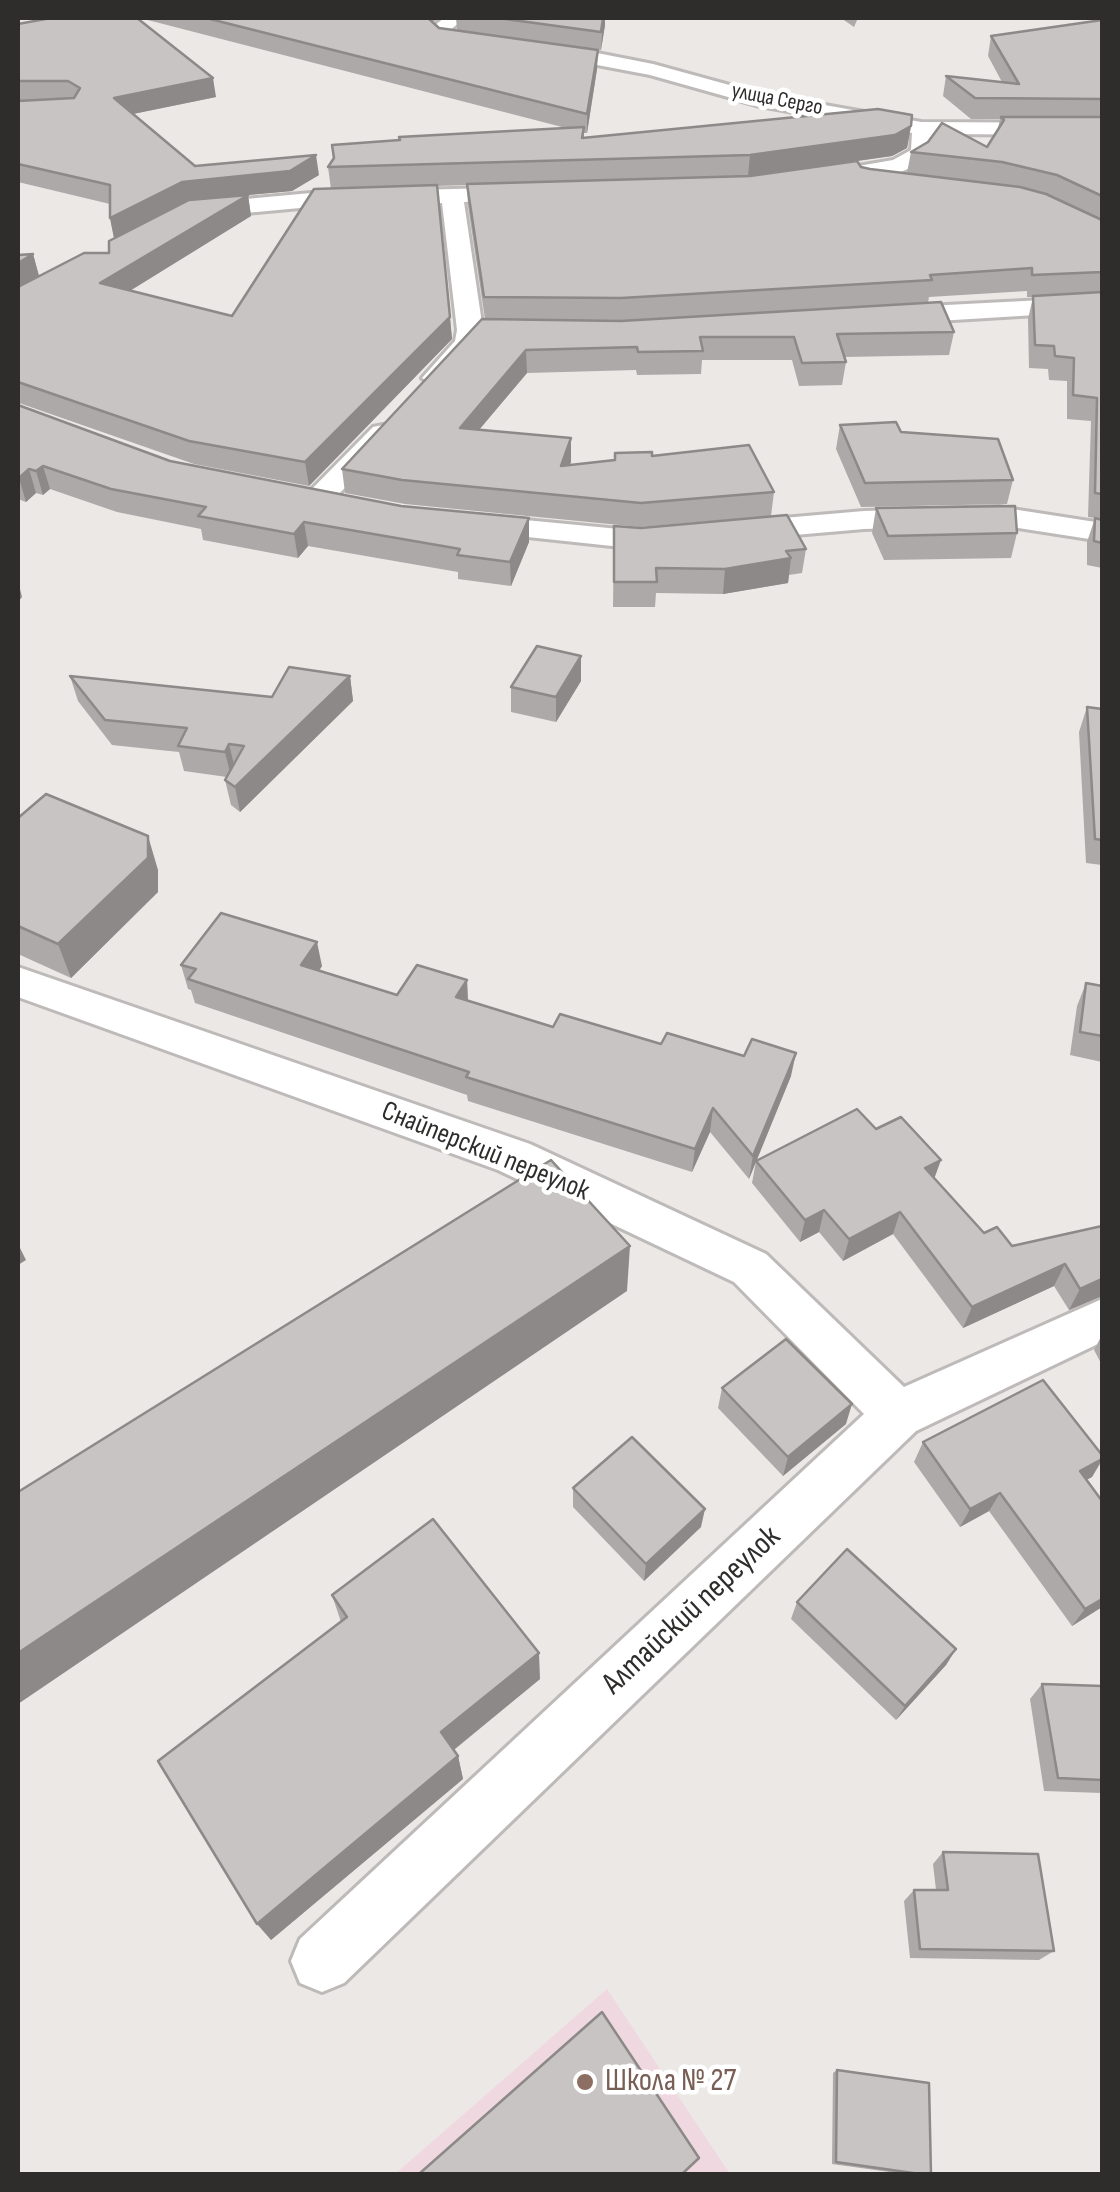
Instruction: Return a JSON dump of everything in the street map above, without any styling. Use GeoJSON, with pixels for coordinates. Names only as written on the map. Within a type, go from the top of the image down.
{"type":"FeatureCollection","features":[{"type":"Feature","properties":{"kind":"street","name":"улица Серго"},"geometry":{"type":"LineString","coordinates":[[456,18],[438,30],[448,38],[622,64],[760,100],[921,128],[1102,129]]}},
{"type":"Feature","properties":{"kind":"street"},"geometry":{"type":"LineString","coordinates":[[802,181],[899,166],[920,154],[924,140],[921,128]]}},
{"type":"Feature","properties":{"kind":"street"},"geometry":{"type":"LineString","coordinates":[[837,177],[906,184]]}},
{"type":"Feature","properties":{"kind":"street"},"geometry":{"type":"LineString","coordinates":[[169,221],[187,212],[294,202],[551,193]]}},
{"type":"Feature","properties":{"kind":"street"},"geometry":{"type":"LineString","coordinates":[[420,394],[480,330],[452,196]]}},
{"type":"Feature","properties":{"kind":"street"},"geometry":{"type":"LineString","coordinates":[[857,318],[1102,304]]}},
{"type":"Feature","properties":{"kind":"street"},"geometry":{"type":"LineString","coordinates":[[317,500],[398,418]]}},
{"type":"Feature","properties":{"kind":"street"},"geometry":{"type":"LineString","coordinates":[[280,493],[352,507]]}},
{"type":"Feature","properties":{"kind":"street"},"geometry":{"type":"LineString","coordinates":[[443,521],[640,540],[864,520],[1000,516],[1102,532]]}},
{"type":"Feature","properties":{"kind":"street","name":"Снайперский переулок"},"geometry":{"type":"LineString","coordinates":[[18,982],[514,1157],[750,1268],[898,1415]]}},
{"type":"Feature","properties":{"kind":"street","name":"Алтайский переулок"},"geometry":{"type":"LineString","coordinates":[[322,1961],[898,1415],[1102,1320]]}},
{"type":"Feature","properties":{"kind":"shaded area","name":"Школа № 27"},"geometry":{"type":"Polygon","coordinates":[[[607,1989],[730,2174],[395,2174],[607,1989]]]}},
{"type":"Feature","properties":{"kind":"building"},"geometry":{"type":"Polygon","coordinates":[[[51,18],[137,18],[213,78],[114,98],[195,166],[316,155],[290,171],[182,182],[110,218],[110,185],[18,164],[18,101],[74,98],[80,88],[68,81],[18,81],[18,24],[51,18]]]}},
{"type":"Feature","properties":{"kind":"building"},"geometry":{"type":"Polygon","coordinates":[[[206,18],[428,18],[439,28],[598,50],[587,114],[206,18]]]}},
{"type":"Feature","properties":{"kind":"building"},"geometry":{"type":"Polygon","coordinates":[[[498,18],[603,18],[601,32],[498,18]]]}},
{"type":"Feature","properties":{"kind":"building"},"geometry":{"type":"Polygon","coordinates":[[[1102,20],[1102,99],[975,98],[946,76],[1019,84],[991,36],[1102,20]]]}},
{"type":"Feature","properties":{"kind":"building"},"geometry":{"type":"Polygon","coordinates":[[[878,109],[912,115],[911,126],[895,135],[750,155],[328,167],[334,158],[332,145],[400,140],[399,137],[584,127],[582,138],[878,109]]]}},
{"type":"Feature","properties":{"kind":"building"},"geometry":{"type":"Polygon","coordinates":[[[1001,117],[1102,117],[1102,196],[1057,175],[1002,162],[911,152],[928,142],[942,123],[987,147],[1004,120],[1001,117]]]}},
{"type":"Feature","properties":{"kind":"building"},"geometry":{"type":"Polygon","coordinates":[[[857,161],[861,167],[870,169],[1020,187],[1046,194],[1102,220],[1102,272],[1032,275],[1032,268],[930,275],[932,280],[621,298],[484,297],[467,184],[750,176],[857,161]]]}},
{"type":"Feature","properties":{"kind":"building"},"geometry":{"type":"Polygon","coordinates":[[[437,185],[450,317],[305,462],[189,441],[18,382],[18,287],[84,253],[109,253],[109,241],[189,200],[248,195],[100,283],[232,316],[314,189],[437,185]]]}},
{"type":"Feature","properties":{"kind":"building"},"geometry":{"type":"Polygon","coordinates":[[[1102,292],[1102,494],[1095,493],[1097,398],[1073,395],[1074,358],[1055,356],[1054,346],[1035,345],[1033,296],[1102,292]]]}},
{"type":"Feature","properties":{"kind":"building"},"geometry":{"type":"Polygon","coordinates":[[[941,302],[954,332],[837,334],[846,362],[802,363],[794,337],[700,337],[703,351],[638,352],[637,347],[526,350],[460,428],[571,438],[561,466],[615,460],[615,453],[652,452],[652,456],[749,445],[774,492],[641,503],[402,480],[342,469],[482,319],[621,321],[941,302]]]}},
{"type":"Feature","properties":{"kind":"building"},"geometry":{"type":"Polygon","coordinates":[[[18,405],[170,461],[401,506],[529,518],[510,562],[457,555],[460,549],[304,522],[294,534],[198,516],[206,507],[111,489],[43,466],[36,471],[29,469],[18,478],[18,405]]]}},
{"type":"Feature","properties":{"kind":"building"},"geometry":{"type":"Polygon","coordinates":[[[896,422],[901,432],[998,439],[1013,480],[865,483],[840,425],[896,422]]]}},
{"type":"Feature","properties":{"kind":"building"},"geometry":{"type":"Polygon","coordinates":[[[1015,506],[1017,533],[888,536],[876,508],[1015,506]]]}},
{"type":"Feature","properties":{"kind":"building"},"geometry":{"type":"Polygon","coordinates":[[[787,515],[806,549],[786,551],[791,558],[725,569],[656,568],[657,582],[614,582],[614,526],[641,528],[787,515]]]}},
{"type":"Feature","properties":{"kind":"building"},"geometry":{"type":"Polygon","coordinates":[[[1095,518],[1102,520],[1102,543],[1094,541],[1095,518]]]}},
{"type":"Feature","properties":{"kind":"building"},"geometry":{"type":"Polygon","coordinates":[[[537,646],[581,656],[556,697],[511,687],[537,646]]]}},
{"type":"Feature","properties":{"kind":"building"},"geometry":{"type":"Polygon","coordinates":[[[289,667],[350,676],[235,787],[225,780],[244,746],[229,744],[225,752],[178,746],[187,728],[105,720],[70,676],[272,697],[289,667]]]}},
{"type":"Feature","properties":{"kind":"building"},"geometry":{"type":"Polygon","coordinates":[[[1087,707],[1102,709],[1102,840],[1095,839],[1087,707]]]}},
{"type":"Feature","properties":{"kind":"building"},"geometry":{"type":"Polygon","coordinates":[[[46,794],[148,836],[148,858],[58,944],[18,926],[18,818],[46,794]]]}},
{"type":"Feature","properties":{"kind":"building"},"geometry":{"type":"Polygon","coordinates":[[[221,913],[317,942],[301,965],[397,995],[417,965],[467,980],[456,997],[553,1027],[560,1014],[661,1044],[667,1033],[744,1056],[752,1039],[796,1053],[753,1156],[713,1108],[695,1149],[466,1077],[469,1072],[188,979],[196,969],[181,965],[221,913]]]}},
{"type":"Feature","properties":{"kind":"building"},"geometry":{"type":"Polygon","coordinates":[[[1086,983],[1102,986],[1102,1036],[1080,1032],[1086,983]]]}},
{"type":"Feature","properties":{"kind":"building"},"geometry":{"type":"Polygon","coordinates":[[[857,1109],[876,1129],[901,1117],[941,1160],[925,1168],[984,1233],[997,1227],[1012,1246],[1102,1226],[1102,1279],[1080,1289],[1065,1264],[972,1307],[900,1212],[849,1239],[824,1210],[805,1220],[756,1161],[857,1109]]]}},
{"type":"Feature","properties":{"kind":"building"},"geometry":{"type":"Polygon","coordinates":[[[551,1160],[630,1246],[18,1653],[18,1492],[551,1160]]]}},
{"type":"Feature","properties":{"kind":"building"},"geometry":{"type":"Polygon","coordinates":[[[786,1339],[852,1404],[788,1457],[722,1388],[786,1339]]]}},
{"type":"Feature","properties":{"kind":"building"},"geometry":{"type":"Polygon","coordinates":[[[1043,1380],[1102,1455],[1102,1459],[1080,1471],[1102,1501],[1102,1599],[1085,1609],[1000,1493],[970,1509],[923,1442],[1043,1380]]]}},
{"type":"Feature","properties":{"kind":"building"},"geometry":{"type":"Polygon","coordinates":[[[632,1437],[705,1509],[646,1564],[573,1488],[632,1437]]]}},
{"type":"Feature","properties":{"kind":"building"},"geometry":{"type":"Polygon","coordinates":[[[433,1519],[539,1653],[441,1732],[458,1756],[257,1924],[158,1761],[347,1617],[332,1595],[433,1519]]]}},
{"type":"Feature","properties":{"kind":"building"},"geometry":{"type":"Polygon","coordinates":[[[847,1549],[956,1649],[905,1706],[797,1602],[847,1549]]]}},
{"type":"Feature","properties":{"kind":"building"},"geometry":{"type":"Polygon","coordinates":[[[1042,1684],[1102,1686],[1102,1780],[1058,1778],[1042,1684]]]}},
{"type":"Feature","properties":{"kind":"building"},"geometry":{"type":"Polygon","coordinates":[[[943,1852],[1038,1854],[1054,1951],[920,1949],[914,1890],[948,1890],[943,1852]]]}},
{"type":"Feature","properties":{"kind":"building","name":"Школа № 27"},"geometry":{"type":"Polygon","coordinates":[[[602,2012],[699,2158],[682,2174],[419,2174],[602,2012]]]}},
{"type":"Feature","properties":{"kind":"building"},"geometry":{"type":"Polygon","coordinates":[[[837,2070],[929,2083],[931,2174],[836,2162],[837,2070]]]}},
{"type":"Feature","properties":{"kind":"place","name":"Школа № 27"},"geometry":{"type":"Point","coordinates":[585,2082]}}]}
